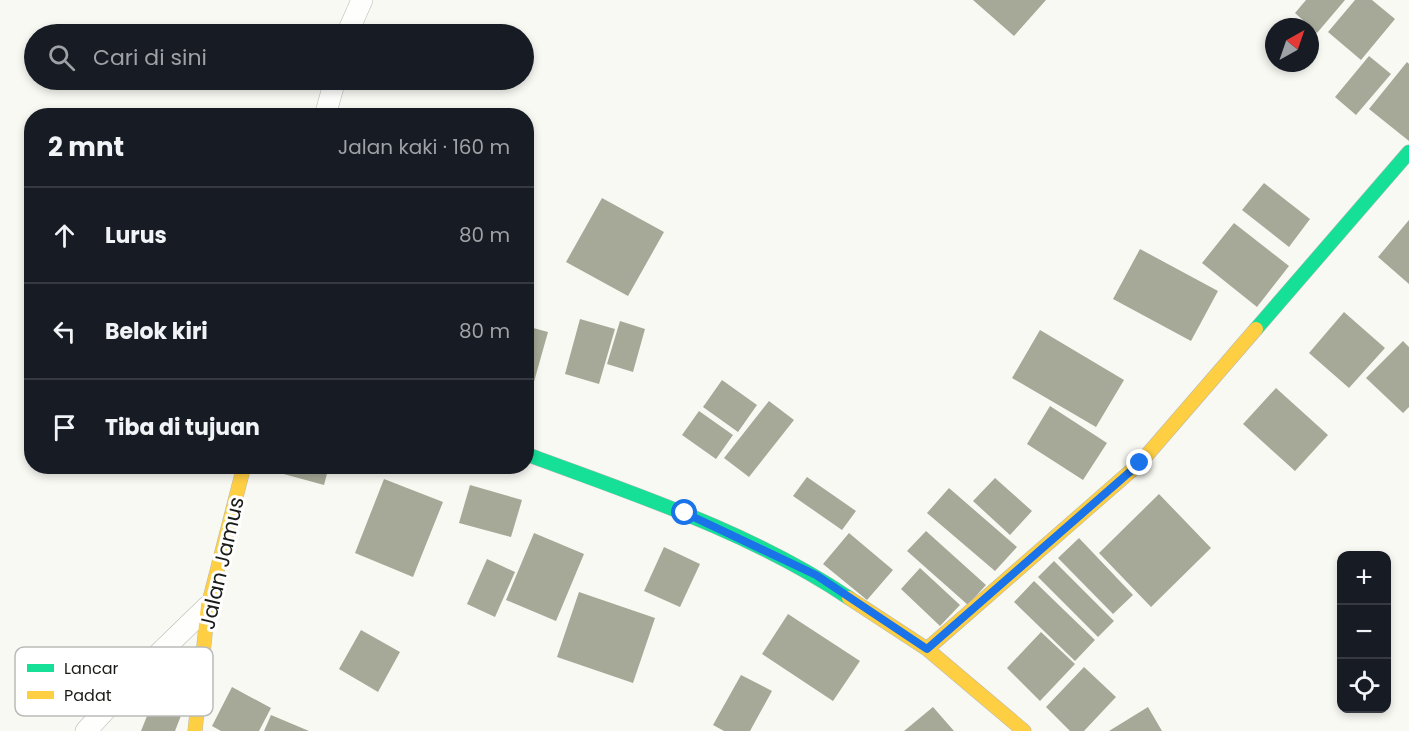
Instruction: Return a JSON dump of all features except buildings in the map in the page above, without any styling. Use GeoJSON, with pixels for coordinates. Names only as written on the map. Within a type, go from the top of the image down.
{"type":"FeatureCollection","features":[{"type":"Feature","properties":{"kind":"street"},"geometry":{"type":"LineString","coordinates":[[351,24],[362,0]]}},
{"type":"Feature","properties":{"kind":"street"},"geometry":{"type":"LineString","coordinates":[[327,108],[332,90]]}},
{"type":"Feature","properties":{"kind":"street"},"geometry":{"type":"LineString","coordinates":[[927,649],[1140,463],[1409,152]]}},
{"type":"Feature","properties":{"kind":"street"},"geometry":{"type":"LineString","coordinates":[[534,457],[685,513],[816,575],[927,649],[1024,731]]}},
{"type":"Feature","properties":{"kind":"street","name":"Jalan Jamus"},"geometry":{"type":"LineString","coordinates":[[205,647],[208,606],[242,474]]}},
{"type":"Feature","properties":{"kind":"street"},"geometry":{"type":"LineString","coordinates":[[166,647],[208,606]]}},
{"type":"Feature","properties":{"kind":"street"},"geometry":{"type":"LineString","coordinates":[[86,731],[100,716]]}},
{"type":"Feature","properties":{"kind":"traffic: fast"},"geometry":{"type":"LineString","coordinates":[[1256,329],[1409,152]]}},
{"type":"Feature","properties":{"kind":"traffic: fast"},"geometry":{"type":"LineString","coordinates":[[534,457],[651,500],[733,534],[773,553],[849,598]]}},
{"type":"Feature","properties":{"kind":"traffic: slow"},"geometry":{"type":"LineString","coordinates":[[927,649],[1140,463],[1256,329]]}},
{"type":"Feature","properties":{"kind":"traffic: slow"},"geometry":{"type":"LineString","coordinates":[[204,647],[208,606],[242,474]]}},
{"type":"Feature","properties":{"kind":"traffic: slow"},"geometry":{"type":"LineString","coordinates":[[849,598],[927,649],[1024,731]]}},
{"type":"Feature","properties":{"kind":"traffic: slow"},"geometry":{"type":"LineString","coordinates":[[195,731],[197,716]]}},
{"type":"Feature","properties":{"kind":"route"},"geometry":{"type":"LineString","coordinates":[[685,513],[816,575],[927,649],[1140,463]]}}]}
